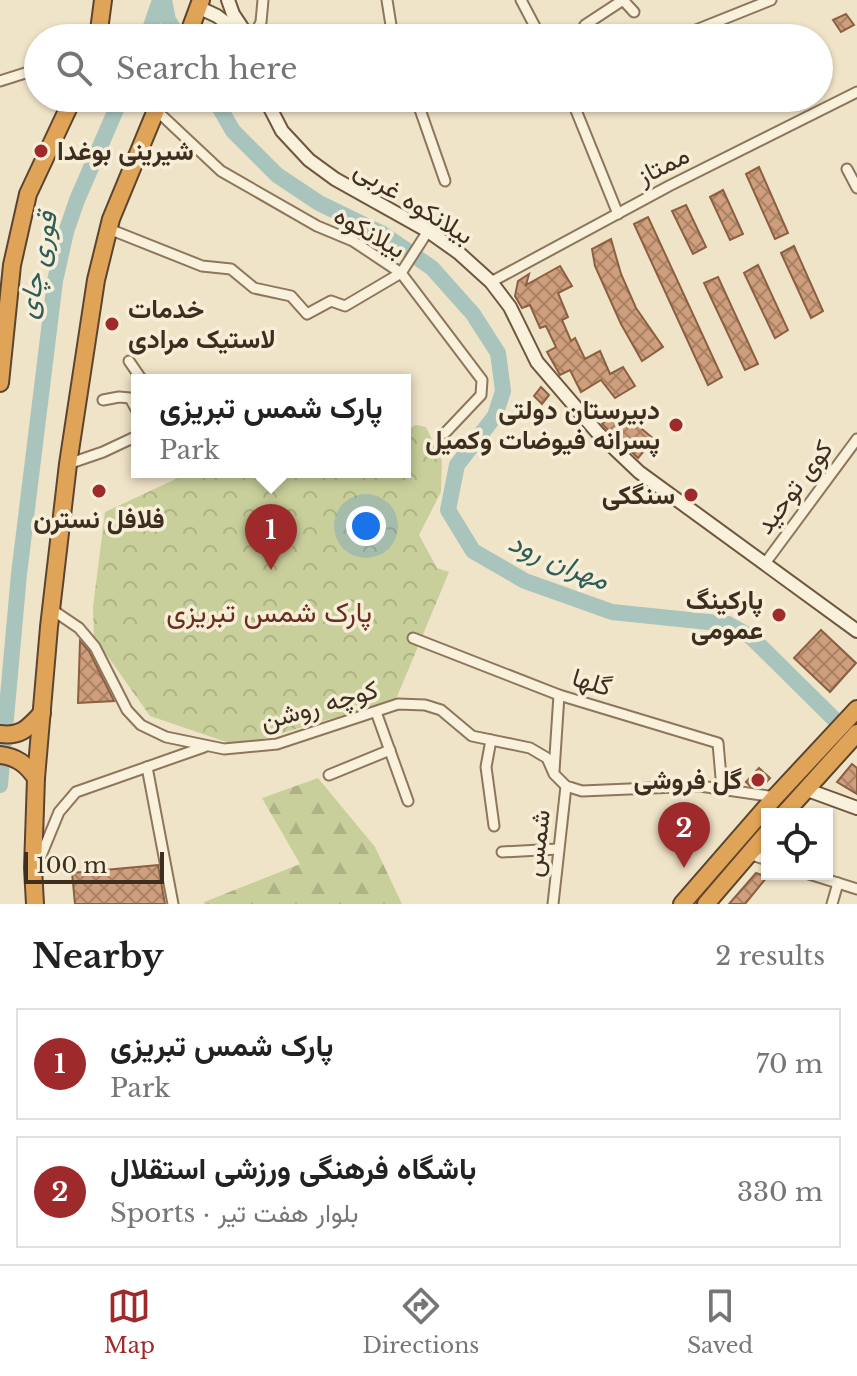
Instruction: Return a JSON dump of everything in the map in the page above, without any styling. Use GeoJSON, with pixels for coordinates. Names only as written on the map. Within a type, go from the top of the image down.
{"type":"FeatureCollection","features":[{"type":"Feature","properties":{"kind":"highway"},"geometry":{"type":"LineString","coordinates":[[100,24],[103,0]]}},
{"type":"Feature","properties":{"kind":"highway"},"geometry":{"type":"LineString","coordinates":[[192,24],[200,4]]}},
{"type":"Feature","properties":{"kind":"highway"},"geometry":{"type":"LineString","coordinates":[[0,383],[12,265],[28,194],[66,112]]}},
{"type":"Feature","properties":{"kind":"highway"},"geometry":{"type":"LineString","coordinates":[[35,904],[36,778],[51,609],[68,464],[96,280],[109,229],[156,112]]}},
{"type":"Feature","properties":{"kind":"highway"},"geometry":{"type":"LineString","coordinates":[[789,808],[805,789],[857,709]]}},
{"type":"Feature","properties":{"kind":"highway"},"geometry":{"type":"LineString","coordinates":[[0,734],[13,736],[25,731],[42,713]]}},
{"type":"Feature","properties":{"kind":"highway"},"geometry":{"type":"LineString","coordinates":[[682,904],[775,797],[834,746],[857,733]]}},
{"type":"Feature","properties":{"kind":"highway"},"geometry":{"type":"LineString","coordinates":[[0,755],[11,756],[25,764],[36,778]]}},
{"type":"Feature","properties":{"kind":"highway"},"geometry":{"type":"LineString","coordinates":[[706,904],[761,840]]}},
{"type":"Feature","properties":{"kind":"street"},"geometry":{"type":"LineString","coordinates":[[228,0],[240,24]]}},
{"type":"Feature","properties":{"kind":"street"},"geometry":{"type":"LineString","coordinates":[[260,24],[263,0]]}},
{"type":"Feature","properties":{"kind":"street"},"geometry":{"type":"LineString","coordinates":[[387,0],[391,24]]}},
{"type":"Feature","properties":{"kind":"street"},"geometry":{"type":"LineString","coordinates":[[521,0],[534,24]]}},
{"type":"Feature","properties":{"kind":"street"},"geometry":{"type":"LineString","coordinates":[[587,24],[638,0]]}},
{"type":"Feature","properties":{"kind":"street"},"geometry":{"type":"LineString","coordinates":[[711,24],[771,0]]}},
{"type":"Feature","properties":{"kind":"street"},"geometry":{"type":"LineString","coordinates":[[200,4],[229,24]]}},
{"type":"Feature","properties":{"kind":"street"},"geometry":{"type":"LineString","coordinates":[[0,81],[24,73]]}},
{"type":"Feature","properties":{"kind":"street","name":"ممتاز"},"geometry":{"type":"LineString","coordinates":[[833,104],[857,92]]}},
{"type":"Feature","properties":{"kind":"street","name":"بیلانکوه"},"geometry":{"type":"LineString","coordinates":[[166,112],[221,171],[317,226],[353,241],[401,273],[482,380],[481,395],[445,433]]}},
{"type":"Feature","properties":{"kind":"street","name":"بیلانکوه غربی"},"geometry":{"type":"LineString","coordinates":[[272,112],[282,131],[309,160],[335,179],[428,231],[459,253],[491,282],[510,307],[537,362],[597,432],[639,472],[857,631]]}},
{"type":"Feature","properties":{"kind":"street"},"geometry":{"type":"LineString","coordinates":[[421,112],[445,181]]}},
{"type":"Feature","properties":{"kind":"street"},"geometry":{"type":"LineString","coordinates":[[577,112],[618,214]]}},
{"type":"Feature","properties":{"kind":"street","name":"ممتاز"},"geometry":{"type":"LineString","coordinates":[[491,282],[818,112]]}},
{"type":"Feature","properties":{"kind":"street"},"geometry":{"type":"LineString","coordinates":[[847,169],[857,188]]}},
{"type":"Feature","properties":{"kind":"street"},"geometry":{"type":"LineString","coordinates":[[109,229],[202,266],[231,269],[254,288],[291,296],[307,314],[331,301],[345,306],[401,273],[428,231]]}},
{"type":"Feature","properties":{"kind":"street"},"geometry":{"type":"LineString","coordinates":[[129,361],[138,374]]}},
{"type":"Feature","properties":{"kind":"street"},"geometry":{"type":"LineString","coordinates":[[103,400],[119,397],[131,400]]}},
{"type":"Feature","properties":{"kind":"street"},"geometry":{"type":"LineString","coordinates":[[68,464],[131,439]]}},
{"type":"Feature","properties":{"kind":"street","name":"کوی توحید"},"geometry":{"type":"LineString","coordinates":[[766,562],[857,439]]}},
{"type":"Feature","properties":{"kind":"street","name":"کوچه روشن"},"geometry":{"type":"LineString","coordinates":[[51,609],[79,628],[95,647],[127,710],[141,725],[166,737],[224,749],[277,744],[398,704],[425,705],[441,710],[472,736],[530,748],[547,758],[554,774],[566,786]]}},
{"type":"Feature","properties":{"kind":"street","name":"گلها"},"geometry":{"type":"LineString","coordinates":[[413,638],[559,695],[718,743],[722,789]]}},
{"type":"Feature","properties":{"kind":"street"},"geometry":{"type":"LineString","coordinates":[[554,774],[559,695]]}},
{"type":"Feature","properties":{"kind":"street"},"geometry":{"type":"LineString","coordinates":[[376,712],[408,801]]}},
{"type":"Feature","properties":{"kind":"street"},"geometry":{"type":"LineString","coordinates":[[491,740],[486,767],[494,826]]}},
{"type":"Feature","properties":{"kind":"street"},"geometry":{"type":"LineString","coordinates":[[33,877],[59,812],[76,792],[207,746]]}},
{"type":"Feature","properties":{"kind":"street"},"geometry":{"type":"LineString","coordinates":[[329,775],[390,750]]}},
{"type":"Feature","properties":{"kind":"street"},"geometry":{"type":"LineString","coordinates":[[147,767],[173,904]]}},
{"type":"Feature","properties":{"kind":"street"},"geometry":{"type":"LineString","coordinates":[[566,786],[582,791],[700,786],[775,797]]}},
{"type":"Feature","properties":{"kind":"street","name":"شمس"},"geometry":{"type":"LineString","coordinates":[[553,904],[566,786]]}},
{"type":"Feature","properties":{"kind":"street"},"geometry":{"type":"LineString","coordinates":[[805,789],[857,808]]}},
{"type":"Feature","properties":{"kind":"street"},"geometry":{"type":"LineString","coordinates":[[502,852],[558,849]]}},
{"type":"Feature","properties":{"kind":"street"},"geometry":{"type":"LineString","coordinates":[[749,854],[761,858]]}},
{"type":"Feature","properties":{"kind":"street"},"geometry":{"type":"LineString","coordinates":[[828,880],[857,889]]}},
{"type":"Feature","properties":{"kind":"street"},"geometry":{"type":"LineString","coordinates":[[832,904],[838,883]]}},
{"type":"Feature","properties":{"kind":"green space","name":"پارک شمس تبریزی"},"geometry":{"type":"Polygon","coordinates":[[[416,425],[426,427],[442,461],[441,492],[419,535],[437,568],[449,572],[394,704],[354,712],[238,746],[150,716],[94,637],[93,607],[105,512],[178,478],[411,478],[411,428],[416,425]]]}},
{"type":"Feature","properties":{"kind":"green space"},"geometry":{"type":"Polygon","coordinates":[[[318,778],[375,847],[402,904],[204,904],[300,864],[262,798],[318,778]]]}},
{"type":"Feature","properties":{"kind":"building"},"geometry":{"type":"Polygon","coordinates":[[[846,14],[854,25],[841,32],[833,20],[846,14]]]}},
{"type":"Feature","properties":{"kind":"building"},"geometry":{"type":"Polygon","coordinates":[[[759,167],[788,233],[775,239],[746,174],[759,167]]]}},
{"type":"Feature","properties":{"kind":"building"},"geometry":{"type":"Polygon","coordinates":[[[723,190],[743,234],[730,240],[710,197],[723,190]]]}},
{"type":"Feature","properties":{"kind":"building"},"geometry":{"type":"Polygon","coordinates":[[[686,205],[706,247],[693,254],[672,211],[686,205]]]}},
{"type":"Feature","properties":{"kind":"building"},"geometry":{"type":"Polygon","coordinates":[[[648,217],[722,377],[708,385],[634,224],[648,217]]]}},
{"type":"Feature","properties":{"kind":"building"},"geometry":{"type":"Polygon","coordinates":[[[611,239],[621,274],[636,308],[663,347],[642,361],[621,324],[595,266],[592,249],[611,239]]]}},
{"type":"Feature","properties":{"kind":"building"},"geometry":{"type":"Polygon","coordinates":[[[794,246],[823,311],[811,318],[781,253],[794,246]]]}},
{"type":"Feature","properties":{"kind":"building"},"geometry":{"type":"Polygon","coordinates":[[[758,265],[788,330],[775,338],[744,273],[758,265]]]}},
{"type":"Feature","properties":{"kind":"building"},"geometry":{"type":"Polygon","coordinates":[[[560,266],[572,286],[558,293],[568,317],[562,320],[571,341],[575,338],[585,359],[600,351],[610,374],[623,367],[635,386],[615,398],[601,380],[581,392],[570,370],[560,375],[547,352],[556,347],[546,326],[540,328],[530,305],[522,308],[515,296],[518,281],[529,274],[526,285],[560,266]]]}},
{"type":"Feature","properties":{"kind":"building"},"geometry":{"type":"Polygon","coordinates":[[[718,277],[758,364],[745,370],[704,283],[718,277]]]}},
{"type":"Feature","properties":{"kind":"building"},"geometry":{"type":"Polygon","coordinates":[[[541,387],[549,395],[542,404],[534,396],[541,387]]]}},
{"type":"Feature","properties":{"kind":"building"},"geometry":{"type":"Polygon","coordinates":[[[618,409],[654,439],[638,458],[602,424],[618,409]]]}},
{"type":"Feature","properties":{"kind":"building"},"geometry":{"type":"Polygon","coordinates":[[[821,630],[856,663],[830,692],[794,658],[821,630]]]}},
{"type":"Feature","properties":{"kind":"building"},"geometry":{"type":"Polygon","coordinates":[[[80,641],[89,651],[114,701],[78,703],[80,641]]]}},
{"type":"Feature","properties":{"kind":"building"},"geometry":{"type":"Polygon","coordinates":[[[852,764],[857,768],[857,794],[837,782],[852,764]]]}},
{"type":"Feature","properties":{"kind":"building","name":"گل فروشی"},"geometry":{"type":"Polygon","coordinates":[[[759,768],[770,778],[762,787],[750,786],[746,782],[759,768]]]}},
{"type":"Feature","properties":{"kind":"building"},"geometry":{"type":"Polygon","coordinates":[[[158,865],[165,904],[75,904],[72,873],[158,865]]]}},
{"type":"Feature","properties":{"kind":"building"},"geometry":{"type":"Polygon","coordinates":[[[756,873],[761,875],[761,880],[765,880],[745,904],[729,904],[756,873]]]}},
{"type":"Feature","properties":{"kind":"waterway","name":"قوری چای"},"geometry":{"type":"LineString","coordinates":[[152,24],[160,0]]}},
{"type":"Feature","properties":{"kind":"waterway","name":"مهران رود"},"geometry":{"type":"LineString","coordinates":[[164,0],[170,24]]}},
{"type":"Feature","properties":{"kind":"waterway","name":"قوری چای"},"geometry":{"type":"LineString","coordinates":[[0,785],[19,574],[55,281],[77,200],[115,112]]}},
{"type":"Feature","properties":{"kind":"waterway","name":"مهران رود"},"geometry":{"type":"LineString","coordinates":[[222,112],[233,131],[277,175],[319,203],[383,234],[432,268],[473,314],[498,353],[503,391],[495,416],[457,465],[448,510],[473,551],[525,581],[612,612],[728,624],[751,637],[852,733]]}},
{"type":"Feature","properties":{"kind":"place","name":"شیرینی بوغدا"},"geometry":{"type":"Point","coordinates":[41,151]}},
{"type":"Feature","properties":{"kind":"place","name":"خدمات لاستیک مرادی"},"geometry":{"type":"Point","coordinates":[112,324]}},
{"type":"Feature","properties":{"kind":"place","name":"دبیرستان دولتی پسرانه فیوضات وکمیل"},"geometry":{"type":"Point","coordinates":[676,425]}},
{"type":"Feature","properties":{"kind":"place","name":"فلافل نسترن"},"geometry":{"type":"Point","coordinates":[99,491]}},
{"type":"Feature","properties":{"kind":"place","name":"سنگکی"},"geometry":{"type":"Point","coordinates":[691,495]}},
{"type":"Feature","properties":{"kind":"place","name":"پارک شمس تبریزی"},"geometry":{"type":"Point","coordinates":[271,570]}},
{"type":"Feature","properties":{"kind":"place","name":"پارکینگ عمومی"},"geometry":{"type":"Point","coordinates":[779,615]}},
{"type":"Feature","properties":{"kind":"place","name":"گل فروشی"},"geometry":{"type":"Point","coordinates":[758,780]}},
{"type":"Feature","properties":{"kind":"place","name":"باشگاه فرهنگی ورزشی استقلال"},"geometry":{"type":"Point","coordinates":[684,868]}},
{"type":"Feature","properties":{"kind":"district","name":"پارک شمس تبریزی"},"geometry":{"type":"Point","coordinates":[269,612]}}]}
